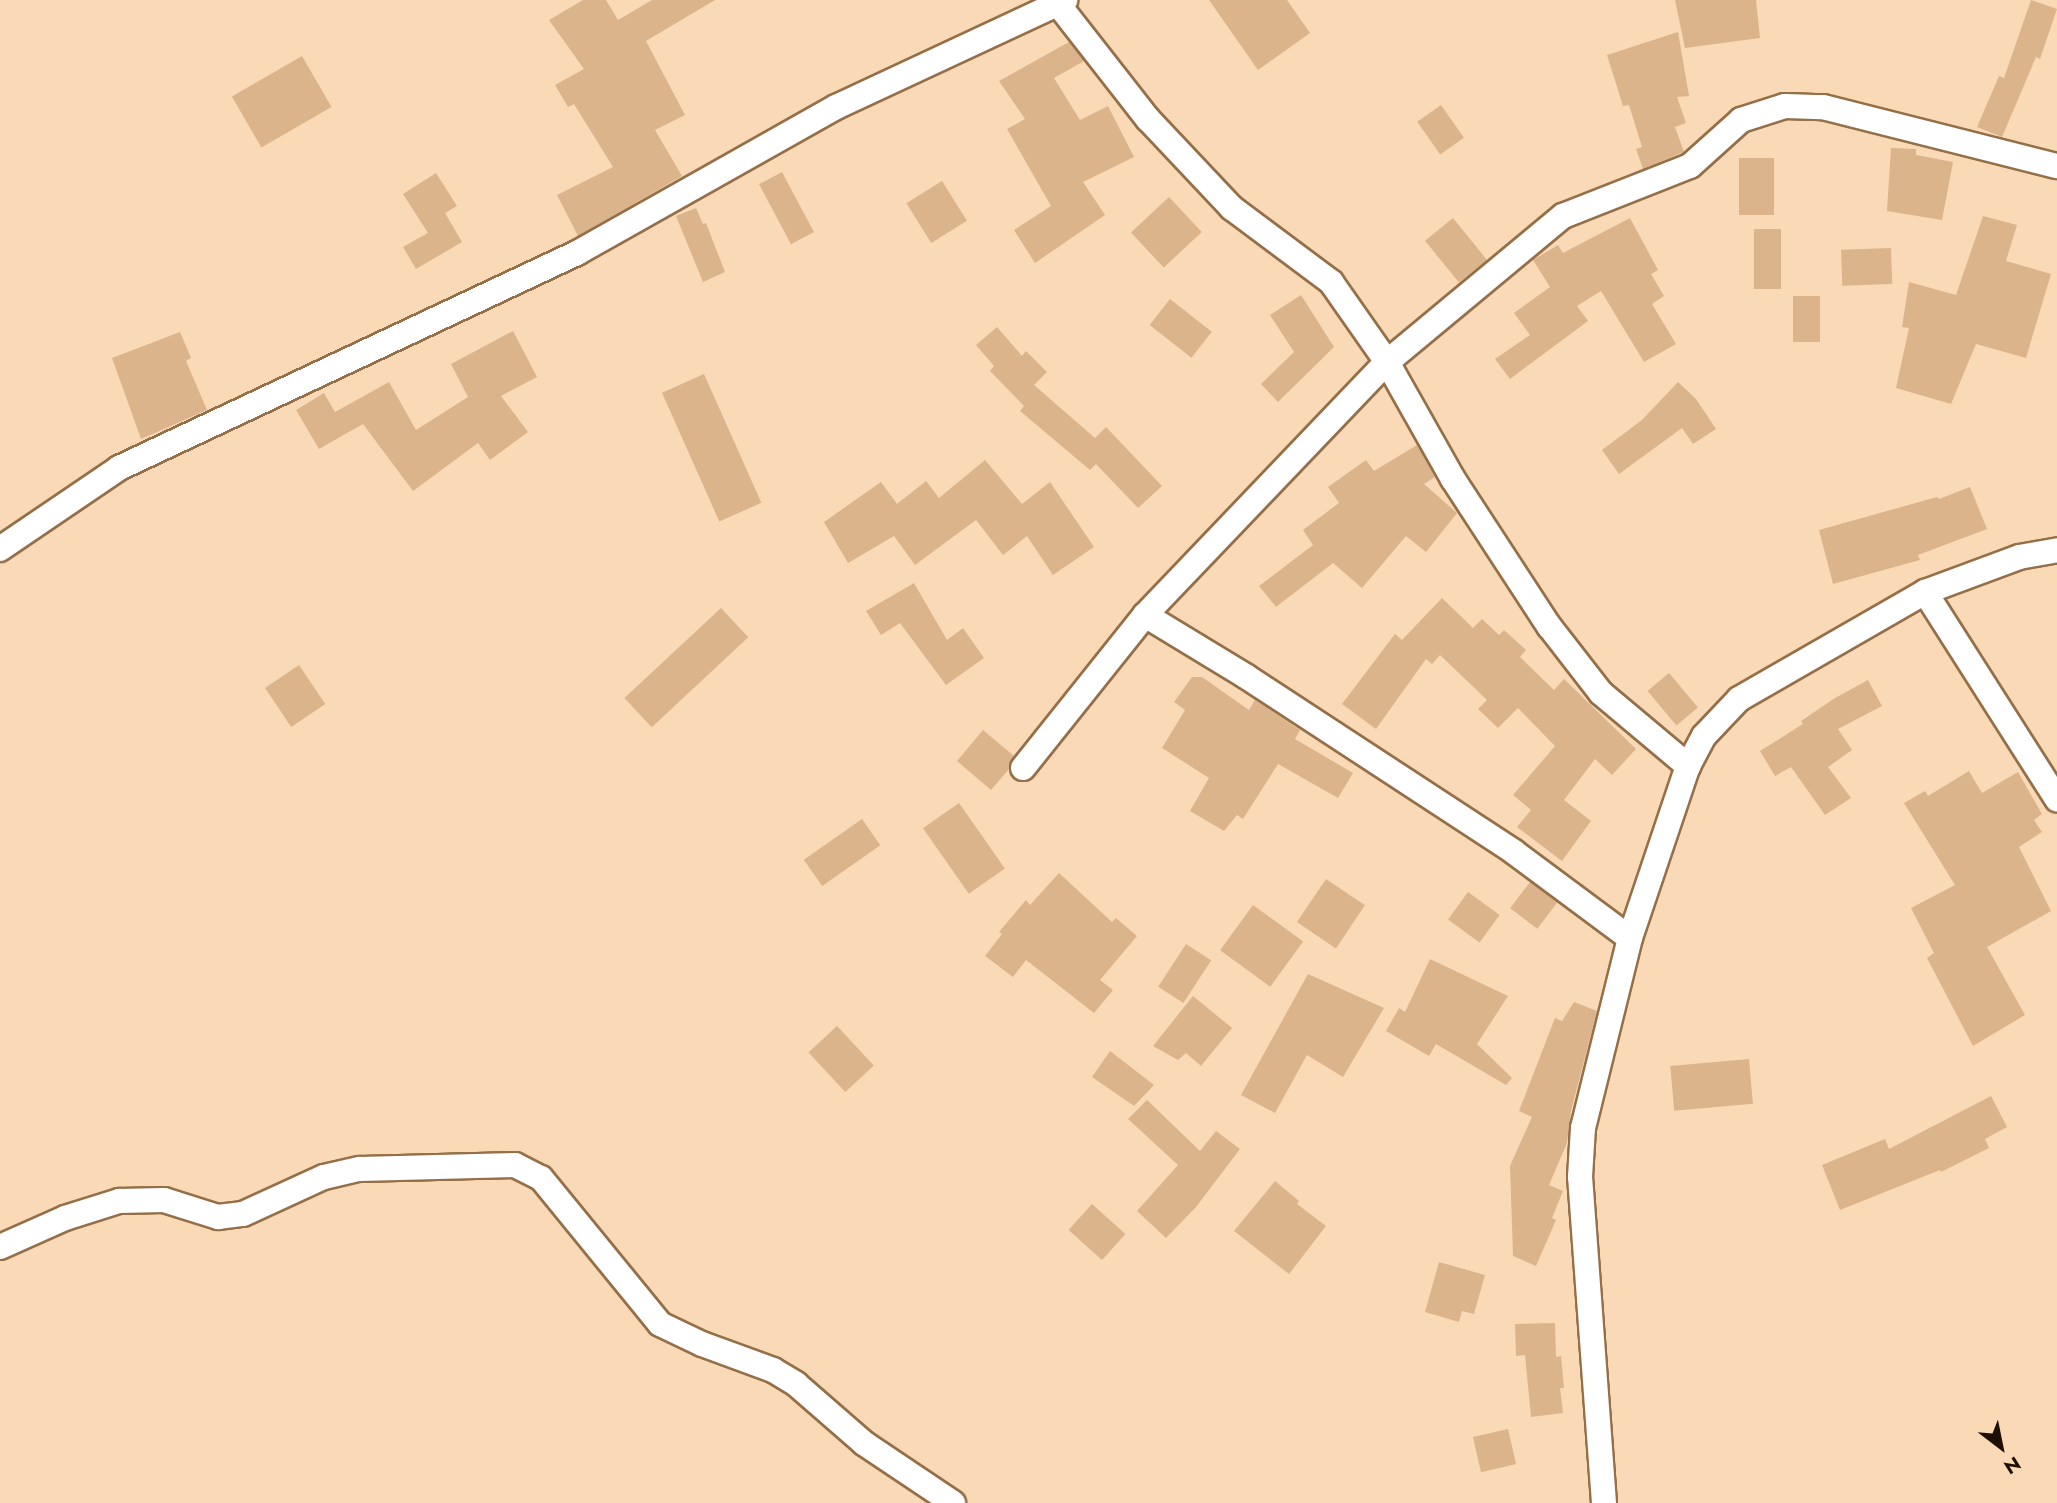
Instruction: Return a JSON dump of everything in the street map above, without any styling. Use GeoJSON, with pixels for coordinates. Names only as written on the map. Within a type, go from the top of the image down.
{"type":"FeatureCollection","features":[{"type":"Feature","properties":{"kind":"street"},"geometry":{"type":"LineString","coordinates":[[0,549],[119,468],[576,253],[836,107],[1061,2],[1148,120],[1232,208],[1331,282],[1387,362],[1453,479],[1549,626],[1601,693],[1688,766]]}},
{"type":"Feature","properties":{"kind":"street"},"geometry":{"type":"LineString","coordinates":[[1023,768],[1145,615],[1387,362],[1563,216],[1690,166],[1741,120],[1785,106],[1823,107],[2057,166]]}},
{"type":"Feature","properties":{"kind":"street"},"geometry":{"type":"LineString","coordinates":[[1604,1503],[1580,1177],[1583,1128],[1630,938],[1688,766],[1704,736],[1740,699],[1926,592],[2019,557],[2057,550]]}},
{"type":"Feature","properties":{"kind":"street"},"geometry":{"type":"LineString","coordinates":[[1926,592],[2057,799]]}},
{"type":"Feature","properties":{"kind":"street"},"geometry":{"type":"LineString","coordinates":[[1145,615],[1247,677],[1514,852],[1630,938]]}},
{"type":"Feature","properties":{"kind":"street"},"geometry":{"type":"LineString","coordinates":[[0,1247],[65,1218],[119,1200],[164,1200],[218,1217],[243,1214],[324,1177],[360,1170],[516,1165],[541,1178],[660,1324],[702,1344],[773,1370],[796,1384],[865,1444],[953,1503]]}},
{"type":"Feature","properties":{"kind":"building"},"geometry":{"type":"Polygon","coordinates":[[[583,0],[606,0],[618,20],[652,0],[715,0],[646,41],[685,115],[655,130],[682,176],[578,236],[557,195],[613,167],[574,104],[568,107],[555,85],[584,69],[549,20],[583,0]]]}},
{"type":"Feature","properties":{"kind":"building"},"geometry":{"type":"Polygon","coordinates":[[[1209,0],[1287,0],[1310,33],[1258,70],[1209,0]]]}},
{"type":"Feature","properties":{"kind":"building"},"geometry":{"type":"Polygon","coordinates":[[[1675,0],[1756,0],[1760,38],[1685,48],[1675,0]]]}},
{"type":"Feature","properties":{"kind":"building"},"geometry":{"type":"Polygon","coordinates":[[[2031,0],[2057,9],[2040,59],[2036,57],[2002,137],[1977,127],[1999,76],[2004,78],[2031,0]]]}},
{"type":"Feature","properties":{"kind":"building"},"geometry":{"type":"Polygon","coordinates":[[[1678,32],[1689,96],[1677,97],[1686,123],[1675,127],[1684,152],[1643,169],[1636,149],[1642,147],[1629,105],[1623,106],[1607,55],[1678,32]]]}},
{"type":"Feature","properties":{"kind":"building"},"geometry":{"type":"Polygon","coordinates":[[[1069,42],[1084,61],[1054,78],[1080,120],[1108,106],[1134,157],[1083,182],[1105,215],[1035,263],[1014,230],[1051,206],[1007,129],[1025,119],[999,81],[1069,42]]]}},
{"type":"Feature","properties":{"kind":"building"},"geometry":{"type":"Polygon","coordinates":[[[302,56],[332,107],[261,148],[232,96],[302,56]]]}},
{"type":"Feature","properties":{"kind":"building"},"geometry":{"type":"Polygon","coordinates":[[[1441,105],[1464,138],[1440,154],[1417,122],[1441,105]]]}},
{"type":"Feature","properties":{"kind":"building"},"geometry":{"type":"Polygon","coordinates":[[[1891,148],[1916,149],[1916,155],[1953,162],[1942,220],[1887,211],[1891,148]]]}},
{"type":"Feature","properties":{"kind":"building"},"geometry":{"type":"Polygon","coordinates":[[[1739,158],[1774,158],[1774,215],[1739,215],[1739,158]]]}},
{"type":"Feature","properties":{"kind":"building"},"geometry":{"type":"Polygon","coordinates":[[[782,172],[814,232],[791,244],[759,184],[782,172]]]}},
{"type":"Feature","properties":{"kind":"building"},"geometry":{"type":"Polygon","coordinates":[[[436,173],[457,206],[445,213],[462,242],[416,269],[403,247],[428,233],[403,194],[436,173]]]}},
{"type":"Feature","properties":{"kind":"building"},"geometry":{"type":"Polygon","coordinates":[[[942,181],[967,221],[931,243],[906,203],[942,181]]]}},
{"type":"Feature","properties":{"kind":"building"},"geometry":{"type":"Polygon","coordinates":[[[1169,197],[1202,232],[1164,268],[1131,232],[1169,197]]]}},
{"type":"Feature","properties":{"kind":"building"},"geometry":{"type":"Polygon","coordinates":[[[696,208],[703,224],[706,223],[725,272],[703,282],[676,216],[696,208]]]}},
{"type":"Feature","properties":{"kind":"building"},"geometry":{"type":"Polygon","coordinates":[[[1983,216],[2017,225],[2006,261],[2051,274],[2026,358],[1976,344],[1951,404],[1896,388],[1909,328],[1902,327],[1909,282],[1956,295],[1983,216]]]}},
{"type":"Feature","properties":{"kind":"building"},"geometry":{"type":"Polygon","coordinates":[[[1453,218],[1487,260],[1459,283],[1425,241],[1453,218]]]}},
{"type":"Feature","properties":{"kind":"building"},"geometry":{"type":"Polygon","coordinates":[[[1630,218],[1658,270],[1651,274],[1664,296],[1652,304],[1676,344],[1644,362],[1601,291],[1577,306],[1588,321],[1510,379],[1495,359],[1530,335],[1514,313],[1550,287],[1533,260],[1558,245],[1563,253],[1630,218]]]}},
{"type":"Feature","properties":{"kind":"building"},"geometry":{"type":"Polygon","coordinates":[[[1754,229],[1781,229],[1781,289],[1754,289],[1754,229]]]}},
{"type":"Feature","properties":{"kind":"building"},"geometry":{"type":"Polygon","coordinates":[[[1891,248],[1892,284],[1842,286],[1841,250],[1891,248]]]}},
{"type":"Feature","properties":{"kind":"building"},"geometry":{"type":"Polygon","coordinates":[[[1301,295],[1334,347],[1278,402],[1261,384],[1294,352],[1270,315],[1301,295]]]}},
{"type":"Feature","properties":{"kind":"building"},"geometry":{"type":"Polygon","coordinates":[[[1793,296],[1820,296],[1820,342],[1793,342],[1793,296]]]}},
{"type":"Feature","properties":{"kind":"building"},"geometry":{"type":"Polygon","coordinates":[[[1170,299],[1212,332],[1191,358],[1150,325],[1170,299]]]}},
{"type":"Feature","properties":{"kind":"building"},"geometry":{"type":"Polygon","coordinates":[[[997,327],[1022,356],[1026,351],[1047,372],[1034,385],[1095,438],[1106,427],[1162,486],[1138,508],[1096,464],[1090,470],[1020,411],[1024,406],[990,371],[994,366],[976,345],[997,327]]]}},
{"type":"Feature","properties":{"kind":"building"},"geometry":{"type":"Polygon","coordinates":[[[513,331],[537,377],[501,396],[528,432],[490,460],[478,443],[413,491],[363,424],[319,449],[296,410],[324,393],[335,412],[389,382],[416,430],[468,397],[451,364],[513,331]]]}},
{"type":"Feature","properties":{"kind":"building"},"geometry":{"type":"Polygon","coordinates":[[[180,332],[191,358],[186,361],[207,410],[141,439],[112,358],[180,332]]]}},
{"type":"Feature","properties":{"kind":"building"},"geometry":{"type":"Polygon","coordinates":[[[704,374],[761,503],[719,522],[662,393],[704,374]]]}},
{"type":"Feature","properties":{"kind":"building"},"geometry":{"type":"Polygon","coordinates":[[[1678,382],[1696,399],[1716,429],[1693,444],[1682,428],[1619,474],[1602,450],[1642,420],[1678,382]]]}},
{"type":"Feature","properties":{"kind":"building"},"geometry":{"type":"Polygon","coordinates":[[[1417,445],[1435,477],[1424,484],[1457,513],[1426,552],[1406,536],[1362,588],[1333,563],[1276,607],[1259,586],[1313,545],[1303,530],[1339,503],[1328,487],[1366,460],[1374,471],[1417,445]]]}},
{"type":"Feature","properties":{"kind":"building"},"geometry":{"type":"Polygon","coordinates":[[[985,460],[1022,504],[1050,482],[1094,547],[1053,575],[1027,536],[1003,555],[976,520],[915,565],[894,536],[848,563],[824,522],[881,482],[897,504],[926,481],[939,498],[985,460]]]}},
{"type":"Feature","properties":{"kind":"building"},"geometry":{"type":"Polygon","coordinates":[[[1970,487],[1987,529],[1918,555],[1920,560],[1833,584],[1819,530],[1937,497],[1939,499],[1970,487]]]}},
{"type":"Feature","properties":{"kind":"building"},"geometry":{"type":"Polygon","coordinates":[[[914,583],[947,640],[963,628],[984,658],[946,685],[900,623],[881,635],[866,611],[914,583]]]}},
{"type":"Feature","properties":{"kind":"building"},"geometry":{"type":"Polygon","coordinates":[[[1442,598],[1473,628],[1482,619],[1499,635],[1504,630],[1526,650],[1520,657],[1554,690],[1564,679],[1636,749],[1612,775],[1595,759],[1564,800],[1591,821],[1562,861],[1517,827],[1531,810],[1513,795],[1555,746],[1518,708],[1498,728],[1478,709],[1487,700],[1440,655],[1432,664],[1426,659],[1376,729],[1342,704],[1395,634],[1402,640],[1442,598]]]}},
{"type":"Feature","properties":{"kind":"building"},"geometry":{"type":"Polygon","coordinates":[[[721,608],[748,637],[652,727],[624,698],[721,608]]]}},
{"type":"Feature","properties":{"kind":"building"},"geometry":{"type":"Polygon","coordinates":[[[299,665],[325,704],[291,727],[265,688],[299,665]]]}},
{"type":"Feature","properties":{"kind":"building"},"geometry":{"type":"Polygon","coordinates":[[[1669,673],[1698,707],[1676,725],[1648,691],[1669,673]]]}},
{"type":"Feature","properties":{"kind":"building"},"geometry":{"type":"Polygon","coordinates":[[[1192,677],[1202,677],[1249,710],[1255,700],[1300,730],[1295,739],[1353,773],[1338,798],[1278,764],[1243,819],[1237,815],[1224,831],[1190,811],[1209,778],[1162,748],[1185,710],[1174,702],[1192,677]]]}},
{"type":"Feature","properties":{"kind":"building"},"geometry":{"type":"Polygon","coordinates":[[[1868,680],[1882,706],[1838,729],[1852,750],[1828,767],[1851,798],[1825,815],[1791,767],[1775,776],[1760,751],[1803,724],[1801,721],[1835,698],[1868,680]]]}},
{"type":"Feature","properties":{"kind":"building"},"geometry":{"type":"Polygon","coordinates":[[[983,730],[1014,756],[1009,769],[991,790],[957,761],[983,730]]]}},
{"type":"Feature","properties":{"kind":"building"},"geometry":{"type":"Polygon","coordinates":[[[1969,771],[1982,793],[2018,772],[2042,814],[2034,820],[2042,832],[2019,847],[2051,911],[1987,947],[2025,1015],[1973,1046],[1927,958],[1934,953],[1911,908],[1955,885],[1904,803],[1925,791],[1928,796],[1969,771]]]}},
{"type":"Feature","properties":{"kind":"building"},"geometry":{"type":"Polygon","coordinates":[[[959,803],[1005,869],[969,894],[923,828],[959,803]]]}},
{"type":"Feature","properties":{"kind":"building"},"geometry":{"type":"Polygon","coordinates":[[[862,819],[880,845],[822,886],[804,860],[862,819]]]}},
{"type":"Feature","properties":{"kind":"building"},"geometry":{"type":"Polygon","coordinates":[[[1059,873],[1112,922],[1116,918],[1137,936],[1100,980],[1113,990],[1094,1013],[1026,960],[1013,977],[985,956],[1002,934],[999,932],[1026,900],[1030,905],[1059,873]]]}},
{"type":"Feature","properties":{"kind":"building"},"geometry":{"type":"Polygon","coordinates":[[[1326,879],[1365,905],[1336,948],[1297,922],[1326,879]]]}},
{"type":"Feature","properties":{"kind":"building"},"geometry":{"type":"Polygon","coordinates":[[[1530,882],[1557,902],[1537,929],[1510,908],[1530,882]]]}},
{"type":"Feature","properties":{"kind":"building"},"geometry":{"type":"Polygon","coordinates":[[[1468,892],[1500,915],[1480,942],[1448,920],[1468,892]]]}},
{"type":"Feature","properties":{"kind":"building"},"geometry":{"type":"Polygon","coordinates":[[[1253,905],[1303,941],[1270,987],[1220,950],[1253,905]]]}},
{"type":"Feature","properties":{"kind":"building"},"geometry":{"type":"Polygon","coordinates":[[[1186,944],[1211,960],[1183,1003],[1158,987],[1186,944]]]}},
{"type":"Feature","properties":{"kind":"building"},"geometry":{"type":"Polygon","coordinates":[[[1430,959],[1508,996],[1477,1044],[1512,1078],[1506,1085],[1436,1044],[1429,1056],[1386,1031],[1399,1008],[1405,1012],[1430,959]]]}},
{"type":"Feature","properties":{"kind":"building"},"geometry":{"type":"Polygon","coordinates":[[[1308,974],[1384,1008],[1343,1077],[1307,1055],[1275,1113],[1241,1095],[1308,974]]]}},
{"type":"Feature","properties":{"kind":"building"},"geometry":{"type":"Polygon","coordinates":[[[1193,996],[1232,1028],[1201,1066],[1186,1053],[1178,1060],[1153,1046],[1193,996]]]}},
{"type":"Feature","properties":{"kind":"building"},"geometry":{"type":"Polygon","coordinates":[[[1574,1002],[1597,1011],[1571,1111],[1567,1143],[1549,1185],[1563,1191],[1552,1218],[1556,1220],[1536,1266],[1513,1256],[1510,1166],[1532,1117],[1519,1111],[1555,1018],[1562,1021],[1574,1002]]]}},
{"type":"Feature","properties":{"kind":"building"},"geometry":{"type":"Polygon","coordinates":[[[837,1026],[874,1065],[845,1092],[808,1053],[837,1026]]]}},
{"type":"Feature","properties":{"kind":"building"},"geometry":{"type":"Polygon","coordinates":[[[1110,1051],[1154,1085],[1134,1106],[1092,1077],[1110,1051]]]}},
{"type":"Feature","properties":{"kind":"building"},"geometry":{"type":"Polygon","coordinates":[[[1749,1059],[1753,1104],[1674,1111],[1670,1066],[1749,1059]]]}},
{"type":"Feature","properties":{"kind":"building"},"geometry":{"type":"Polygon","coordinates":[[[1991,1096],[2007,1127],[1985,1139],[1989,1148],[1941,1172],[1940,1170],[1840,1210],[1822,1165],[1885,1139],[1889,1149],[1991,1096]]]}},
{"type":"Feature","properties":{"kind":"building"},"geometry":{"type":"Polygon","coordinates":[[[1147,1100],[1200,1151],[1216,1131],[1240,1149],[1196,1207],[1166,1238],[1137,1211],[1178,1165],[1128,1119],[1147,1100]]]}},
{"type":"Feature","properties":{"kind":"building"},"geometry":{"type":"Polygon","coordinates":[[[1275,1181],[1299,1201],[1297,1204],[1326,1226],[1289,1274],[1234,1231],[1275,1181]]]}},
{"type":"Feature","properties":{"kind":"building"},"geometry":{"type":"Polygon","coordinates":[[[1092,1204],[1125,1234],[1102,1260],[1069,1230],[1092,1204]]]}},
{"type":"Feature","properties":{"kind":"building"},"geometry":{"type":"Polygon","coordinates":[[[1439,1262],[1485,1275],[1474,1314],[1462,1311],[1459,1322],[1425,1312],[1439,1262]]]}},
{"type":"Feature","properties":{"kind":"building"},"geometry":{"type":"Polygon","coordinates":[[[1555,1323],[1556,1357],[1561,1356],[1564,1388],[1560,1388],[1563,1413],[1531,1417],[1525,1355],[1516,1356],[1515,1324],[1555,1323]]]}},
{"type":"Feature","properties":{"kind":"building"},"geometry":{"type":"Polygon","coordinates":[[[1508,1429],[1516,1464],[1481,1472],[1473,1437],[1508,1429]]]}}]}
